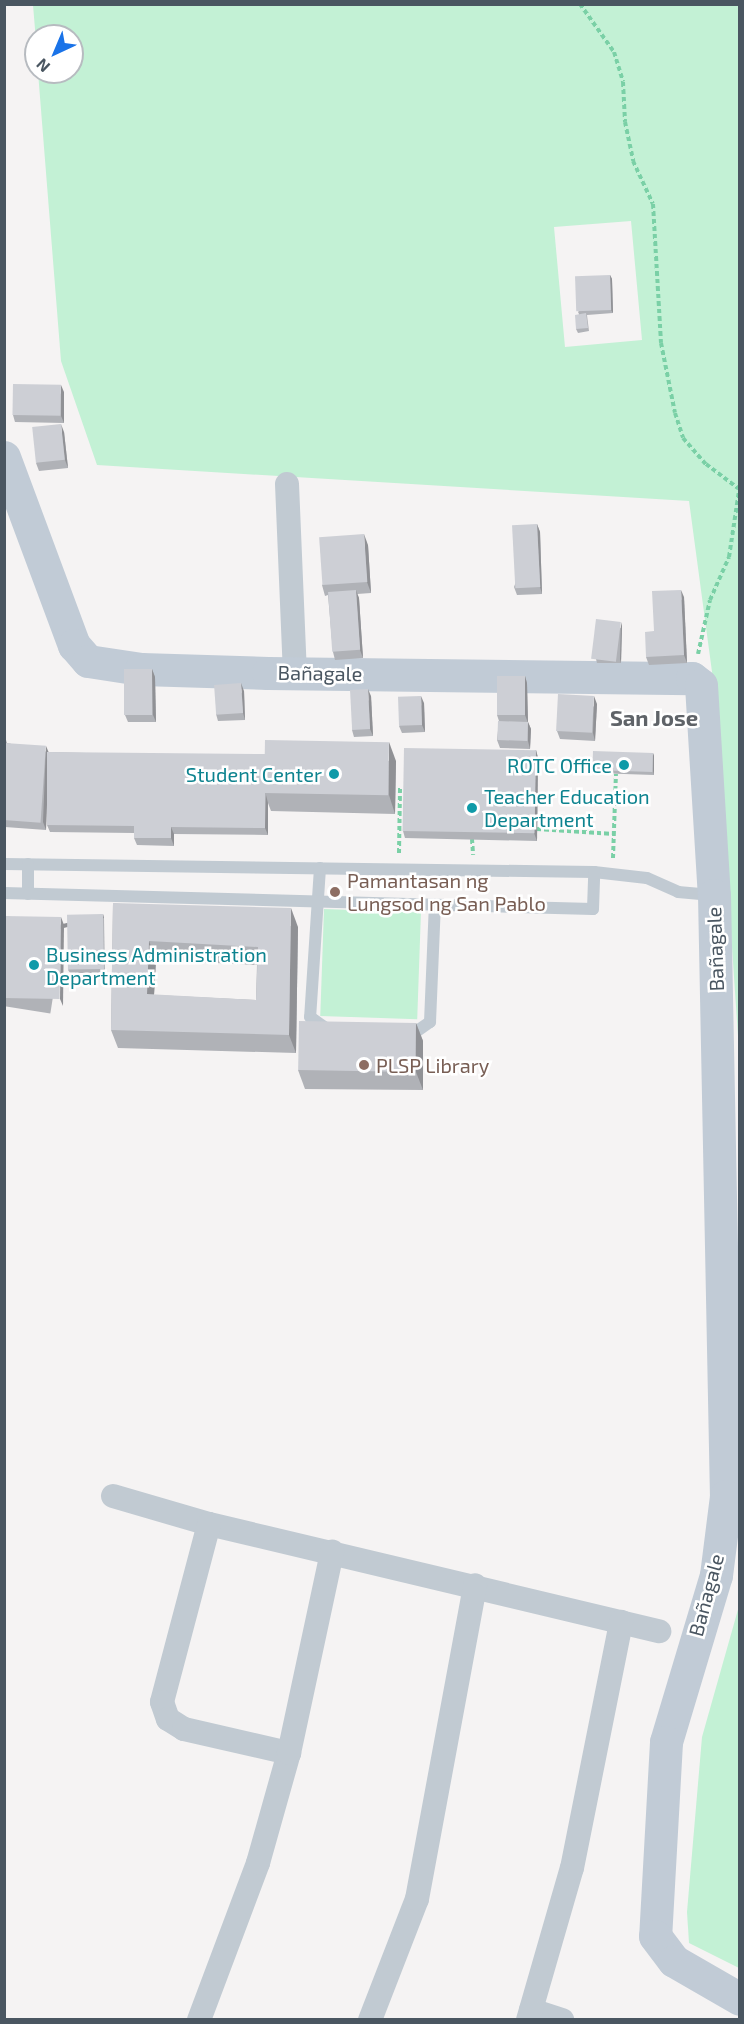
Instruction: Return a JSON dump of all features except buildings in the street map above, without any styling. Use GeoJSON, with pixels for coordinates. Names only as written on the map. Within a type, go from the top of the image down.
{"type":"FeatureCollection","features":[{"type":"Feature","properties":{"kind":"street","name":"Bañagale"},"geometry":{"type":"LineString","coordinates":[[4,458],[74,645],[88,662],[141,669],[692,678],[703,695],[714,895],[726,1496],[716,1575],[666,1742],[655,1936],[674,1961],[740,1999]]}},
{"type":"Feature","properties":{"kind":"street"},"geometry":{"type":"LineString","coordinates":[[287,484],[295,673]]}},
{"type":"Feature","properties":{"kind":"street"},"geometry":{"type":"LineString","coordinates":[[113,1496],[209,1524],[475,1585],[659,1631]]}},
{"type":"Feature","properties":{"kind":"street"},"geometry":{"type":"LineString","coordinates":[[209,1524],[162,1702],[168,1719],[183,1729],[289,1753]]}},
{"type":"Feature","properties":{"kind":"street"},"geometry":{"type":"LineString","coordinates":[[199,2019],[258,1863],[289,1753],[332,1552]]}},
{"type":"Feature","properties":{"kind":"street"},"geometry":{"type":"LineString","coordinates":[[370,2019],[417,1899],[475,1585]]}},
{"type":"Feature","properties":{"kind":"street"},"geometry":{"type":"LineString","coordinates":[[562,2019],[530,2014],[572,1868],[621,1622]]}},
{"type":"Feature","properties":{"kind":"lane"},"geometry":{"type":"LineString","coordinates":[[4,864],[594,872],[648,878],[678,892],[714,895]]}},
{"type":"Feature","properties":{"kind":"lane"},"geometry":{"type":"LineString","coordinates":[[28,864],[28,894]]}},
{"type":"Feature","properties":{"kind":"lane"},"geometry":{"type":"LineString","coordinates":[[320,868],[310,1017],[320,1028],[342,1028]]}},
{"type":"Feature","properties":{"kind":"lane"},"geometry":{"type":"LineString","coordinates":[[4,893],[593,909],[594,872]]}},
{"type":"Feature","properties":{"kind":"lane"},"geometry":{"type":"LineString","coordinates":[[385,1030],[417,1031],[430,1022],[435,904]]}},
{"type":"Feature","properties":{"kind":"path"},"geometry":{"type":"LineString","coordinates":[[580,4],[615,52],[623,82],[625,122],[633,161],[653,204],[664,366],[683,438],[706,464],[739,486],[729,557],[710,600],[692,678]]}},
{"type":"Feature","properties":{"kind":"path"},"geometry":{"type":"LineString","coordinates":[[616,774],[613,862],[620,874]]}},
{"type":"Feature","properties":{"kind":"path"},"geometry":{"type":"LineString","coordinates":[[399,857],[401,787]]}},
{"type":"Feature","properties":{"kind":"path"},"geometry":{"type":"LineString","coordinates":[[537,829],[614,834]]}},
{"type":"Feature","properties":{"kind":"path"},"geometry":{"type":"LineString","coordinates":[[472,839],[474,859]]}},
{"type":"Feature","properties":{"kind":"green space"},"geometry":{"type":"Polygon","coordinates":[[[33,5],[739,5],[739,1051],[715,694],[689,501],[97,465],[61,361],[39,84],[84,84],[84,24],[35,24],[33,5]],[[631,221],[554,227],[565,347],[642,340],[631,221]]]}},
{"type":"Feature","properties":{"kind":"green space"},"geometry":{"type":"Polygon","coordinates":[[[324,909],[421,912],[417,1019],[320,1016],[324,909]]]}},
{"type":"Feature","properties":{"kind":"green space"},"geometry":{"type":"Polygon","coordinates":[[[739,1606],[739,1968],[689,1943],[687,1912],[702,1737],[739,1606]]]}},
{"type":"Feature","properties":{"kind":"place","name":"ROTC Office"},"geometry":{"type":"Point","coordinates":[624,765]}},
{"type":"Feature","properties":{"kind":"place","name":"Student Center"},"geometry":{"type":"Point","coordinates":[334,774]}},
{"type":"Feature","properties":{"kind":"place","name":"Teacher Education Department"},"geometry":{"type":"Point","coordinates":[472,808]}},
{"type":"Feature","properties":{"kind":"place","name":"Pamantasan ng Lungsod ng San Pablo"},"geometry":{"type":"Point","coordinates":[335,892]}},
{"type":"Feature","properties":{"kind":"place","name":"Business Administration Department"},"geometry":{"type":"Point","coordinates":[34,965]}},
{"type":"Feature","properties":{"kind":"place","name":"PLSP Library"},"geometry":{"type":"Point","coordinates":[364,1065]}},
{"type":"Feature","properties":{"kind":"district","name":"San Jose"},"geometry":{"type":"Point","coordinates":[654,718]}}]}
